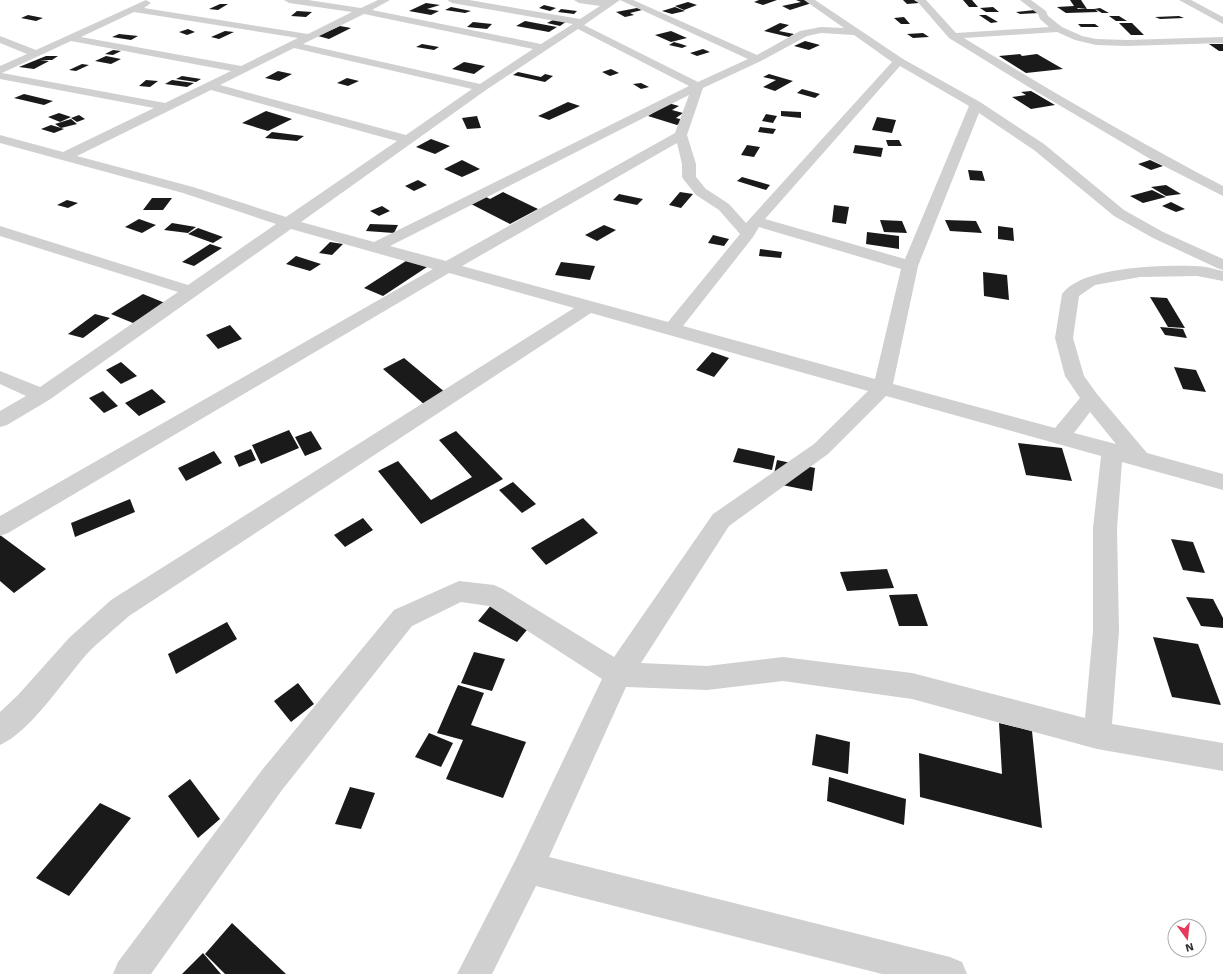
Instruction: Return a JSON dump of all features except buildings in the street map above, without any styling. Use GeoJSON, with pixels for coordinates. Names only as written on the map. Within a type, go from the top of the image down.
{"type":"FeatureCollection","features":[{"type":"Feature","properties":{"kind":"street"},"geometry":{"type":"LineString","coordinates":[[0,70],[154,0]]}},
{"type":"Feature","properties":{"kind":"street"},"geometry":{"type":"LineString","coordinates":[[290,0],[362,11],[542,48]]}},
{"type":"Feature","properties":{"kind":"street"},"geometry":{"type":"LineString","coordinates":[[66,156],[386,0]]}},
{"type":"Feature","properties":{"kind":"street"},"geometry":{"type":"LineString","coordinates":[[452,0],[579,24],[698,86]]}},
{"type":"Feature","properties":{"kind":"street"},"geometry":{"type":"LineString","coordinates":[[580,0],[612,2]]}},
{"type":"Feature","properties":{"kind":"street"},"geometry":{"type":"LineString","coordinates":[[625,0],[757,59]]}},
{"type":"Feature","properties":{"kind":"street"},"geometry":{"type":"LineString","coordinates":[[808,0],[899,61],[976,105],[1039,147],[1119,213],[1158,235],[1223,265]]}},
{"type":"Feature","properties":{"kind":"street"},"geometry":{"type":"LineString","coordinates":[[921,0],[953,36],[1043,91],[1157,157],[1223,192]]}},
{"type":"Feature","properties":{"kind":"street"},"geometry":{"type":"LineString","coordinates":[[1025,0],[1043,13],[1043,17],[1058,29],[1079,38],[1096,42],[1127,43],[1223,40]]}},
{"type":"Feature","properties":{"kind":"street"},"geometry":{"type":"LineString","coordinates":[[1184,0],[1223,21]]}},
{"type":"Feature","properties":{"kind":"street"},"geometry":{"type":"LineString","coordinates":[[0,420],[42,395],[482,88],[612,2]]}},
{"type":"Feature","properties":{"kind":"street"},"geometry":{"type":"LineString","coordinates":[[134,9],[310,36]]}},
{"type":"Feature","properties":{"kind":"street"},"geometry":{"type":"LineString","coordinates":[[953,36],[1058,29]]}},
{"type":"Feature","properties":{"kind":"street"},"geometry":{"type":"LineString","coordinates":[[376,247],[698,86],[757,59],[804,33],[814,30],[855,32]]}},
{"type":"Feature","properties":{"kind":"street"},"geometry":{"type":"LineString","coordinates":[[70,38],[243,70]]}},
{"type":"Feature","properties":{"kind":"street"},"geometry":{"type":"LineString","coordinates":[[0,39],[35,53]]}},
{"type":"Feature","properties":{"kind":"street"},"geometry":{"type":"LineString","coordinates":[[293,45],[482,88]]}},
{"type":"Feature","properties":{"kind":"street"},"geometry":{"type":"LineString","coordinates":[[672,329],[751,228],[899,61]]}},
{"type":"Feature","properties":{"kind":"street"},"geometry":{"type":"LineString","coordinates":[[0,76],[166,107]]}},
{"type":"Feature","properties":{"kind":"street"},"geometry":{"type":"LineString","coordinates":[[210,86],[408,140]]}},
{"type":"Feature","properties":{"kind":"street"},"geometry":{"type":"LineString","coordinates":[[698,86],[681,135],[689,164],[689,177],[701,192],[751,228],[910,266]]}},
{"type":"Feature","properties":{"kind":"street"},"geometry":{"type":"LineString","coordinates":[[474,974],[528,868],[618,674],[721,520],[821,449],[882,388],[910,266],[976,105]]}},
{"type":"Feature","properties":{"kind":"street"},"geometry":{"type":"LineString","coordinates":[[0,528],[448,267],[681,135]]}},
{"type":"Feature","properties":{"kind":"street"},"geometry":{"type":"LineString","coordinates":[[0,139],[188,190],[288,223],[882,388],[1139,457],[1223,482]]}},
{"type":"Feature","properties":{"kind":"street"},"geometry":{"type":"LineString","coordinates":[[0,231],[191,291]]}},
{"type":"Feature","properties":{"kind":"street"},"geometry":{"type":"LineString","coordinates":[[1139,457],[1090,399],[1075,376],[1064,338],[1071,294],[1090,281],[1140,272],[1197,271],[1223,276]]}},
{"type":"Feature","properties":{"kind":"street"},"geometry":{"type":"LineString","coordinates":[[0,731],[28,704],[78,646],[120,608],[589,306]]}},
{"type":"Feature","properties":{"kind":"street"},"geometry":{"type":"LineString","coordinates":[[0,377],[42,395]]}},
{"type":"Feature","properties":{"kind":"street"},"geometry":{"type":"LineString","coordinates":[[1060,436],[1090,399]]}},
{"type":"Feature","properties":{"kind":"street"},"geometry":{"type":"LineString","coordinates":[[1097,735],[1106,631],[1105,528],[1112,450]]}},
{"type":"Feature","properties":{"kind":"street"},"geometry":{"type":"LineString","coordinates":[[130,974],[272,780],[403,618],[460,591],[494,596],[618,674],[707,678],[783,669],[912,686],[1097,735],[1223,757]]}},
{"type":"Feature","properties":{"kind":"street"},"geometry":{"type":"LineString","coordinates":[[528,868],[950,974]]}}]}
